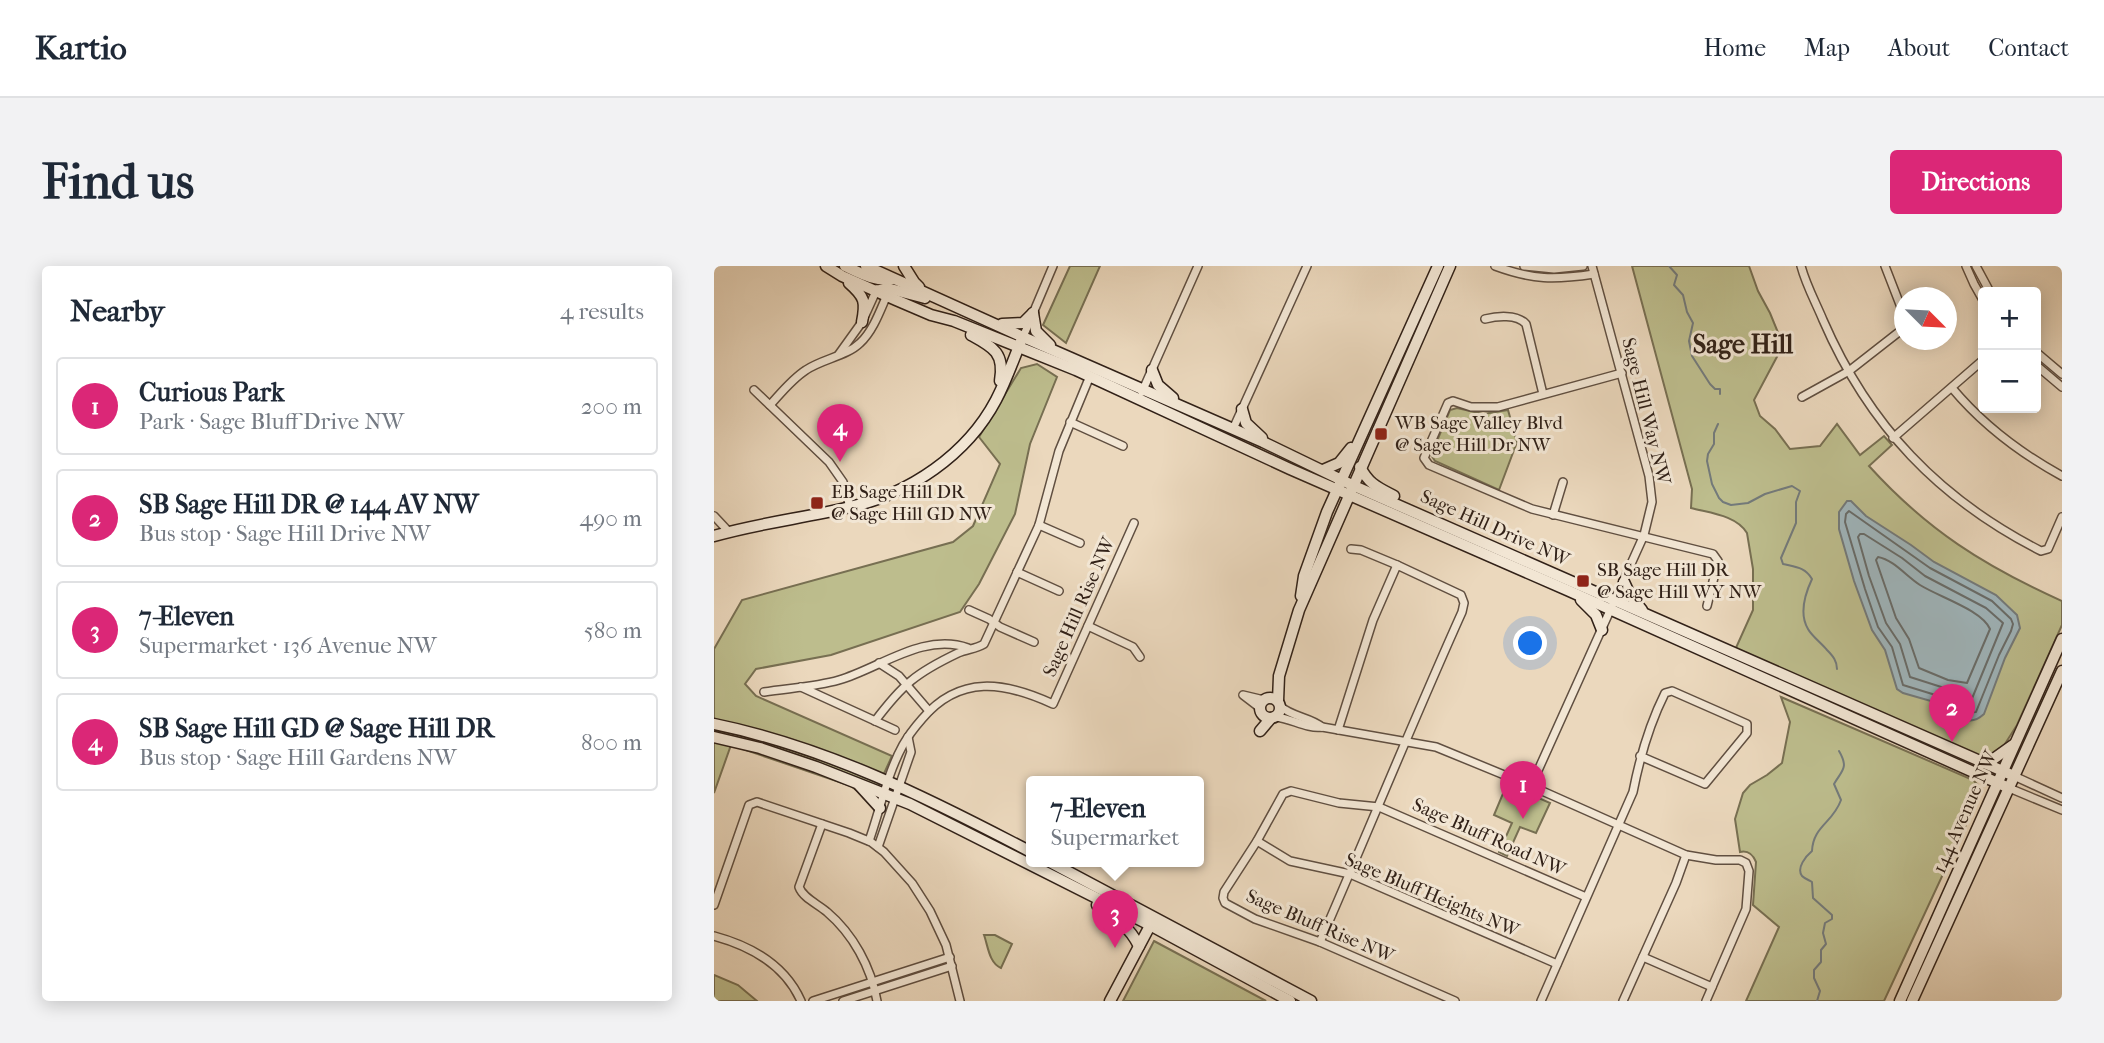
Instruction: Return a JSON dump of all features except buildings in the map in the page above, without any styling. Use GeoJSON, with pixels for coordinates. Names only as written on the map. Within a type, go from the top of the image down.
{"type":"FeatureCollection","features":[{"type":"Feature","properties":{"kind":"street"},"geometry":{"type":"LineString","coordinates":[[826,266],[844,271],[884,273]]}},
{"type":"Feature","properties":{"kind":"street"},"geometry":{"type":"LineString","coordinates":[[866,266],[884,273],[891,288],[931,315],[984,341],[994,349],[1001,358],[1002,371],[995,401]]}},
{"type":"Feature","properties":{"kind":"street"},"geometry":{"type":"LineString","coordinates":[[770,405],[807,370],[839,354],[850,352],[862,342],[903,266],[924,291],[994,324],[1021,342]]}},
{"type":"Feature","properties":{"kind":"street"},"geometry":{"type":"LineString","coordinates":[[995,401],[1053,266]]}},
{"type":"Feature","properties":{"kind":"street"},"geometry":{"type":"LineString","coordinates":[[1141,394],[1198,266]]}},
{"type":"Feature","properties":{"kind":"street"},"geometry":{"type":"LineString","coordinates":[[1233,429],[1307,266]]}},
{"type":"Feature","properties":{"kind":"street"},"geometry":{"type":"LineString","coordinates":[[1438,266],[1362,435],[1337,522],[1299,610],[1270,708],[1322,727],[1436,747],[1686,855],[1716,860],[1740,860],[1746,863],[1749,871],[1746,909],[1706,1001]]}},
{"type":"Feature","properties":{"kind":"street"},"geometry":{"type":"LineString","coordinates":[[1299,610],[1304,576],[1327,512],[1360,467],[1448,271],[1458,266]]}},
{"type":"Feature","properties":{"kind":"street"},"geometry":{"type":"LineString","coordinates":[[1495,266],[1539,279],[1569,278],[1593,270]]}},
{"type":"Feature","properties":{"kind":"street"},"geometry":{"type":"LineString","coordinates":[[1524,266],[1554,269],[1583,266]]}},
{"type":"Feature","properties":{"kind":"street"},"geometry":{"type":"LineString","coordinates":[[1801,266],[1830,337],[1864,397],[1893,438],[1941,486],[2011,536],[2041,551],[2048,549],[2062,517]]}},
{"type":"Feature","properties":{"kind":"street"},"geometry":{"type":"LineString","coordinates":[[1885,266],[1894,288]]}},
{"type":"Feature","properties":{"kind":"street"},"geometry":{"type":"LineString","coordinates":[[1966,266],[1978,291]]}},
{"type":"Feature","properties":{"kind":"street"},"geometry":{"type":"LineString","coordinates":[[1976,266],[1987,287]]}},
{"type":"Feature","properties":{"kind":"street","name":"Sage Hill Way NW"},"geometry":{"type":"LineString","coordinates":[[1531,786],[1644,536],[1652,502],[1622,373],[1593,270]]}},
{"type":"Feature","properties":{"kind":"street"},"geometry":{"type":"LineString","coordinates":[[844,271],[876,291],[891,288],[924,291]]}},
{"type":"Feature","properties":{"kind":"street"},"geometry":{"type":"LineString","coordinates":[[844,271],[865,302],[862,322]]}},
{"type":"Feature","properties":{"kind":"street"},"geometry":{"type":"LineString","coordinates":[[839,354],[862,322],[884,273]]}},
{"type":"Feature","properties":{"kind":"street"},"geometry":{"type":"LineString","coordinates":[[891,288],[974,314]]}},
{"type":"Feature","properties":{"kind":"street"},"geometry":{"type":"LineString","coordinates":[[994,324],[1019,324],[1033,313]]}},
{"type":"Feature","properties":{"kind":"street"},"geometry":{"type":"LineString","coordinates":[[1033,313],[1036,331],[1061,354]]}},
{"type":"Feature","properties":{"kind":"street"},"geometry":{"type":"LineString","coordinates":[[931,315],[1021,342]]}},
{"type":"Feature","properties":{"kind":"street"},"geometry":{"type":"LineString","coordinates":[[1485,319],[1495,316],[1521,319],[1526,324],[1543,394]]}},
{"type":"Feature","properties":{"kind":"street"},"geometry":{"type":"LineString","coordinates":[[1802,397],[1849,371],[1894,336]]}},
{"type":"Feature","properties":{"kind":"street","name":"Sage Hill Drive NW"},"geometry":{"type":"LineString","coordinates":[[1021,342],[1061,354],[1275,455],[1322,470],[1368,503],[1567,590],[1644,613],[2014,776]]}},
{"type":"Feature","properties":{"kind":"street","name":"Sage Hill Drive NW"},"geometry":{"type":"LineString","coordinates":[[1021,342],[1045,359],[1186,409],[1233,429],[1275,455],[1290,468],[1426,516],[2003,785]]}},
{"type":"Feature","properties":{"kind":"street"},"geometry":{"type":"LineString","coordinates":[[714,536],[850,507],[891,494],[918,481],[941,464],[977,427],[1023,358],[1029,356],[1045,359]]}},
{"type":"Feature","properties":{"kind":"street"},"geometry":{"type":"LineString","coordinates":[[2041,356],[2062,374]]}},
{"type":"Feature","properties":{"kind":"street"},"geometry":{"type":"LineString","coordinates":[[1893,438],[1978,365]]}},
{"type":"Feature","properties":{"kind":"street"},"geometry":{"type":"LineString","coordinates":[[2041,369],[2062,387]]}},
{"type":"Feature","properties":{"kind":"street"},"geometry":{"type":"LineString","coordinates":[[1152,370],[1158,385],[1186,409]]}},
{"type":"Feature","properties":{"kind":"street"},"geometry":{"type":"LineString","coordinates":[[1622,373],[1490,408],[1471,407],[1453,401],[1448,403],[1424,458],[1429,465],[1532,509],[1713,554],[1718,561],[1706,606]]}},
{"type":"Feature","properties":{"kind":"street"},"geometry":{"type":"LineString","coordinates":[[875,721],[896,693],[928,667],[968,648],[984,644],[1045,511],[1059,452],[1090,376]]}},
{"type":"Feature","properties":{"kind":"street"},"geometry":{"type":"LineString","coordinates":[[1952,388],[1967,406],[2012,445],[2062,477]]}},
{"type":"Feature","properties":{"kind":"street"},"geometry":{"type":"LineString","coordinates":[[754,390],[829,462],[843,482],[850,507]]}},
{"type":"Feature","properties":{"kind":"street"},"geometry":{"type":"LineString","coordinates":[[1242,409],[1249,428],[1275,455]]}},
{"type":"Feature","properties":{"kind":"street"},"geometry":{"type":"LineString","coordinates":[[1070,422],[1123,446]]}},
{"type":"Feature","properties":{"kind":"street"},"geometry":{"type":"LineString","coordinates":[[1322,470],[1339,463],[1362,435]]}},
{"type":"Feature","properties":{"kind":"street"},"geometry":{"type":"LineString","coordinates":[[1360,467],[1372,484],[1426,516]]}},
{"type":"Feature","properties":{"kind":"street"},"geometry":{"type":"LineString","coordinates":[[1290,468],[1317,486],[1326,499],[1327,512]]}},
{"type":"Feature","properties":{"kind":"street"},"geometry":{"type":"LineString","coordinates":[[1553,515],[1563,482]]}},
{"type":"Feature","properties":{"kind":"street"},"geometry":{"type":"LineString","coordinates":[[1337,522],[1353,508],[1368,503]]}},
{"type":"Feature","properties":{"kind":"street"},"geometry":{"type":"LineString","coordinates":[[714,516],[729,532]]}},
{"type":"Feature","properties":{"kind":"street","name":"Sage Hill Rise NW"},"geometry":{"type":"LineString","coordinates":[[889,795],[911,752],[908,737],[929,711],[955,692],[981,686],[1014,688],[1053,704],[1134,523]]}},
{"type":"Feature","properties":{"kind":"street"},"geometry":{"type":"LineString","coordinates":[[1039,525],[1080,543]]}},
{"type":"Feature","properties":{"kind":"street"},"geometry":{"type":"LineString","coordinates":[[1320,942],[1464,603],[1461,595],[1397,565],[1361,550],[1351,549]]}},
{"type":"Feature","properties":{"kind":"street"},"geometry":{"type":"LineString","coordinates":[[1338,730],[1359,660],[1397,565]]}},
{"type":"Feature","properties":{"kind":"street"},"geometry":{"type":"LineString","coordinates":[[1017,572],[1059,591]]}},
{"type":"Feature","properties":{"kind":"street"},"geometry":{"type":"LineString","coordinates":[[1624,582],[1644,613]]}},
{"type":"Feature","properties":{"kind":"street"},"geometry":{"type":"LineString","coordinates":[[1567,590],[1591,609],[1602,630]]}},
{"type":"Feature","properties":{"kind":"street"},"geometry":{"type":"LineString","coordinates":[[969,610],[1034,642]]}},
{"type":"Feature","properties":{"kind":"street"},"geometry":{"type":"LineString","coordinates":[[1088,626],[1133,647],[1140,657]]}},
{"type":"Feature","properties":{"kind":"street","name":"144 Avenue NW"},"geometry":{"type":"LineString","coordinates":[[1913,1001],[2003,785],[2003,771],[2062,639]]}},
{"type":"Feature","properties":{"kind":"street"},"geometry":{"type":"LineString","coordinates":[[764,692],[829,682],[851,676],[908,652],[945,643],[968,648]]}},
{"type":"Feature","properties":{"kind":"street"},"geometry":{"type":"LineString","coordinates":[[879,663],[899,676],[929,711]]}},
{"type":"Feature","properties":{"kind":"street","name":"144 Avenue NW"},"geometry":{"type":"LineString","coordinates":[[1900,1001],[1990,800],[2014,776],[2062,671]]}},
{"type":"Feature","properties":{"kind":"street"},"geometry":{"type":"LineString","coordinates":[[827,699],[825,690],[829,682]]}},
{"type":"Feature","properties":{"kind":"street"},"geometry":{"type":"LineString","coordinates":[[801,687],[895,730]]}},
{"type":"Feature","properties":{"kind":"street"},"geometry":{"type":"LineString","coordinates":[[1541,1001],[1633,792],[1640,756],[1651,722],[1665,693],[1672,691],[1747,724],[1747,733],[1705,784],[1640,756]]}},
{"type":"Feature","properties":{"kind":"street"},"geometry":{"type":"LineString","coordinates":[[714,724],[794,744],[893,784],[1026,850]]}},
{"type":"Feature","properties":{"kind":"street"},"geometry":{"type":"LineString","coordinates":[[714,737],[760,748],[855,781],[889,795],[1026,863]]}},
{"type":"Feature","properties":{"kind":"street"},"geometry":{"type":"LineString","coordinates":[[1982,762],[1992,760],[2016,741]]}},
{"type":"Feature","properties":{"kind":"street"},"geometry":{"type":"LineString","coordinates":[[1974,772],[1981,779],[1990,800]]}},
{"type":"Feature","properties":{"kind":"street"},"geometry":{"type":"LineString","coordinates":[[2014,776],[2062,798]]}},
{"type":"Feature","properties":{"kind":"street"},"geometry":{"type":"LineString","coordinates":[[855,781],[880,808]]}},
{"type":"Feature","properties":{"kind":"street"},"geometry":{"type":"LineString","coordinates":[[2003,785],[2062,810]]}},
{"type":"Feature","properties":{"kind":"street","name":"Sage Bluff Rise NW"},"geometry":{"type":"LineString","coordinates":[[1379,807],[1339,803],[1291,791],[1283,794],[1257,841],[1224,891],[1223,898],[1225,903],[1263,922],[1320,942],[1455,1001]]}},
{"type":"Feature","properties":{"kind":"street"},"geometry":{"type":"LineString","coordinates":[[869,841],[880,808],[889,795]]}},
{"type":"Feature","properties":{"kind":"street"},"geometry":{"type":"LineString","coordinates":[[878,847],[889,795]]}},
{"type":"Feature","properties":{"kind":"street"},"geometry":{"type":"LineString","coordinates":[[714,905],[749,805],[757,802],[869,841],[902,870],[930,911],[950,957],[961,1001]]}},
{"type":"Feature","properties":{"kind":"street","name":"Sage Bluff Road NW"},"geometry":{"type":"LineString","coordinates":[[1379,807],[1586,897]]}},
{"type":"Feature","properties":{"kind":"street"},"geometry":{"type":"LineString","coordinates":[[822,824],[799,887],[801,892],[828,913],[844,930],[868,968],[877,1001]]}},
{"type":"Feature","properties":{"kind":"street","name":"Sage Bluff Heights NW"},"geometry":{"type":"LineString","coordinates":[[1257,841],[1290,861],[1350,874],[1557,964]]}},
{"type":"Feature","properties":{"kind":"street"},"geometry":{"type":"LineString","coordinates":[[1623,1001],[1686,855]]}},
{"type":"Feature","properties":{"kind":"street"},"geometry":{"type":"LineString","coordinates":[[1034,867],[1152,921],[1311,1001]]}},
{"type":"Feature","properties":{"kind":"street"},"geometry":{"type":"LineString","coordinates":[[1059,867],[1290,1001]]}},
{"type":"Feature","properties":{"kind":"street"},"geometry":{"type":"LineString","coordinates":[[1086,893],[1092,902],[1125,924],[1139,946]]}},
{"type":"Feature","properties":{"kind":"street"},"geometry":{"type":"LineString","coordinates":[[1110,1001],[1152,921]]}},
{"type":"Feature","properties":{"kind":"street"},"geometry":{"type":"LineString","coordinates":[[714,936],[763,956],[791,981],[801,1001]]}},
{"type":"Feature","properties":{"kind":"street"},"geometry":{"type":"LineString","coordinates":[[813,1001],[950,957]]}},
{"type":"Feature","properties":{"kind":"street"},"geometry":{"type":"LineString","coordinates":[[1643,957],[1712,987]]}},
{"type":"Feature","properties":{"kind":"street"},"geometry":{"type":"LineString","coordinates":[[843,1001],[952,966]]}},
{"type":"Feature","properties":{"kind":"green space"},"geometry":{"type":"Polygon","coordinates":[[[1070,266],[1100,266],[1066,343],[1043,325],[1070,266]]]}},
{"type":"Feature","properties":{"kind":"green space"},"geometry":{"type":"Polygon","coordinates":[[[1632,266],[1749,266],[1779,335],[1780,351],[1754,400],[1760,416],[1775,429],[1790,449],[1820,446],[1837,424],[1860,455],[1884,436],[1892,445],[1869,466],[1891,489],[1935,528],[1982,560],[2062,601],[2062,625],[2017,725],[2003,747],[1988,757],[1979,757],[1735,650],[1753,610],[1753,569],[1747,533],[1729,518],[1691,508],[1692,489],[1632,266]]]}},
{"type":"Feature","properties":{"kind":"green space"},"geometry":{"type":"Polygon","coordinates":[[[1037,364],[1057,377],[1030,444],[1015,514],[979,584],[960,612],[831,655],[756,669],[745,684],[756,696],[892,756],[871,802],[851,786],[731,745],[714,793],[714,741],[730,744],[714,727],[714,649],[742,600],[953,542],[973,526],[1000,464],[979,437],[1021,368],[1037,364]]]}},
{"type":"Feature","properties":{"kind":"green space"},"geometry":{"type":"Polygon","coordinates":[[[1457,408],[1483,414],[1508,410],[1517,442],[1499,490],[1435,461],[1431,455],[1450,410],[1457,408]]]}},
{"type":"Feature","properties":{"kind":"green space"},"geometry":{"type":"Polygon","coordinates":[[[1781,697],[1973,780],[1978,785],[1978,799],[1884,1001],[1746,1001],[1779,927],[1753,905],[1756,862],[1750,854],[1740,852],[1735,819],[1743,793],[1782,763],[1790,722],[1781,697]]]}},
{"type":"Feature","properties":{"kind":"green space"},"geometry":{"type":"Polygon","coordinates":[[[1507,784],[1550,803],[1536,833],[1520,827],[1507,856],[1499,852],[1512,823],[1494,815],[1507,784]]]}},
{"type":"Feature","properties":{"kind":"green space"},"geometry":{"type":"Polygon","coordinates":[[[984,935],[995,935],[1012,944],[1001,968],[991,958],[984,935]]]}},
{"type":"Feature","properties":{"kind":"green space"},"geometry":{"type":"Polygon","coordinates":[[[1154,941],[1266,1001],[1123,1001],[1154,941]]]}},
{"type":"Feature","properties":{"kind":"green space"},"geometry":{"type":"Polygon","coordinates":[[[714,975],[738,985],[757,1001],[714,1001],[714,975]]]}},
{"type":"Feature","properties":{"kind":"water"},"geometry":{"type":"Polygon","coordinates":[[[1847,501],[1851,501],[1866,516],[1934,562],[1996,595],[2017,615],[2020,628],[2005,658],[1984,714],[1979,718],[1966,720],[1952,707],[1897,689],[1885,650],[1872,630],[1854,581],[1839,529],[1839,512],[1847,501]]]}},
{"type":"Feature","properties":{"kind":"waterway"},"geometry":{"type":"LineString","coordinates":[[1669,266],[1677,275],[1674,285],[1683,295],[1693,323],[1689,341],[1692,356],[1710,384],[1715,389],[1720,389],[1720,394]]}},
{"type":"Feature","properties":{"kind":"waterway"},"geometry":{"type":"LineString","coordinates":[[1718,424],[1707,461],[1712,484],[1723,502],[1731,505],[1748,503],[1765,494],[1792,486],[1800,491],[1796,502],[1796,523],[1781,558],[1783,564],[1803,570],[1812,579],[1804,604],[1805,623],[1833,657],[1837,669]]}},
{"type":"Feature","properties":{"kind":"waterway"},"geometry":{"type":"LineString","coordinates":[[1817,1001],[1820,991],[1814,978],[1814,970],[1821,962],[1821,950],[1826,944],[1823,933],[1825,923],[1832,919],[1832,915],[1813,898],[1812,882],[1802,876],[1800,869],[1812,851],[1816,836],[1841,800],[1834,784],[1844,765],[1839,751]]}},
{"type":"Feature","properties":{"kind":"place","name":"WB Sage Valley Blvd @ Sage Hill Dr NW"},"geometry":{"type":"Point","coordinates":[1381,434]}},
{"type":"Feature","properties":{"kind":"place","name":"SB Sage Hill GD @ Sage Hill DR"},"geometry":{"type":"Point","coordinates":[840,462]}},
{"type":"Feature","properties":{"kind":"place","name":"EB Sage Hill DR @ Sage Hill GD NW"},"geometry":{"type":"Point","coordinates":[817,503]}},
{"type":"Feature","properties":{"kind":"place","name":"SB Sage Hill DR @ Sage Hill WY NW"},"geometry":{"type":"Point","coordinates":[1583,581]}},
{"type":"Feature","properties":{"kind":"place","name":"SB Sage Hill DR @ 144 AV NW"},"geometry":{"type":"Point","coordinates":[1952,742]}},
{"type":"Feature","properties":{"kind":"place","name":"Curious Park"},"geometry":{"type":"Point","coordinates":[1523,819]}},
{"type":"Feature","properties":{"kind":"place","name":"7-Eleven"},"geometry":{"type":"Point","coordinates":[1115,948]}},
{"type":"Feature","properties":{"kind":"district","name":"Sage Hill"},"geometry":{"type":"Point","coordinates":[1743,344]}}]}
